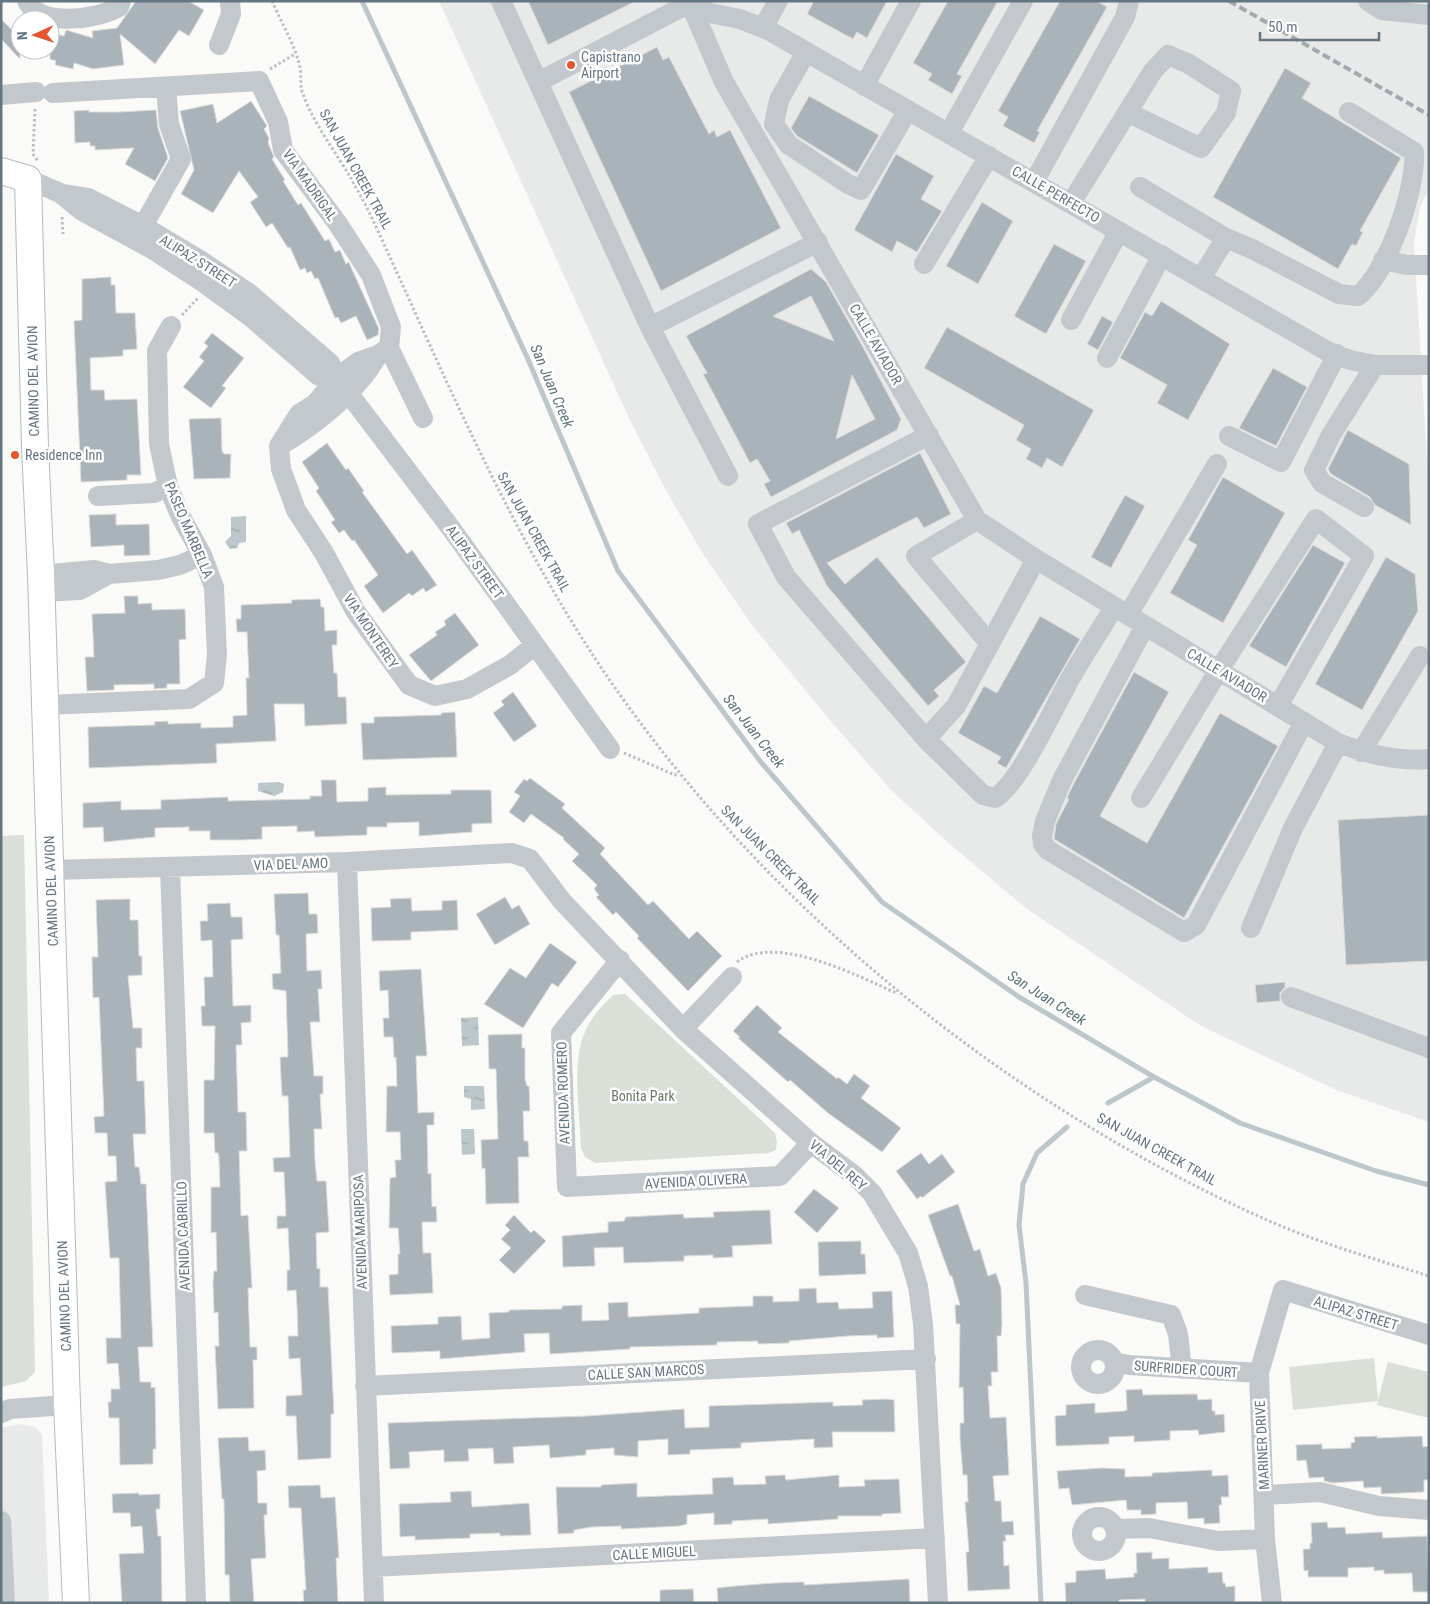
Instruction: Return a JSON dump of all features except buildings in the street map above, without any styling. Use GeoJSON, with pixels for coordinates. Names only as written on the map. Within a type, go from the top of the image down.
{"type":"FeatureCollection","features":[{"type":"Feature","properties":{"kind":"main road","name":"ALIPAZ STREET"},"geometry":{"type":"LineString","coordinates":[[1,171],[31,166]]}},
{"type":"Feature","properties":{"kind":"main road","name":"CAMINO DEL AVION"},"geometry":{"type":"LineString","coordinates":[[31,166],[34,447],[41,584],[67,1405],[76,1603]]}},
{"type":"Feature","properties":{"kind":"street"},"geometry":{"type":"LineString","coordinates":[[28,1],[31,9],[40,15],[52,18],[99,16],[119,7],[121,1]]}},
{"type":"Feature","properties":{"kind":"street"},"geometry":{"type":"LineString","coordinates":[[220,45],[231,14],[230,1]]}},
{"type":"Feature","properties":{"kind":"street"},"geometry":{"type":"LineString","coordinates":[[501,1],[650,327],[728,476]]}},
{"type":"Feature","properties":{"kind":"street"},"geometry":{"type":"LineString","coordinates":[[763,28],[778,1]]}},
{"type":"Feature","properties":{"kind":"street"},"geometry":{"type":"LineString","coordinates":[[864,86],[911,1]]}},
{"type":"Feature","properties":{"kind":"street"},"geometry":{"type":"LineString","coordinates":[[950,133],[1023,1]]}},
{"type":"Feature","properties":{"kind":"street"},"geometry":{"type":"LineString","coordinates":[[1034,182],[1125,17],[1129,1]]}},
{"type":"Feature","properties":{"kind":"street"},"geometry":{"type":"LineString","coordinates":[[1368,1],[1382,10],[1429,15]]}},
{"type":"Feature","properties":{"kind":"street"},"geometry":{"type":"LineString","coordinates":[[538,82],[689,2]]}},
{"type":"Feature","properties":{"kind":"street","name":"CALLE PERFECTO"},"geometry":{"type":"LineString","coordinates":[[689,2],[710,13],[740,19],[763,28],[950,133],[1327,350],[1350,360],[1375,365],[1429,365]]}},
{"type":"Feature","properties":{"kind":"street","name":"CALLE AVIADOR"},"geometry":{"type":"LineString","coordinates":[[689,2],[724,82],[977,520],[1036,559],[1338,742],[1361,752],[1407,761],[1429,759]]}},
{"type":"Feature","properties":{"kind":"street"},"geometry":{"type":"LineString","coordinates":[[806,52],[788,79],[779,100],[774,124],[789,145],[848,184],[861,190],[908,110]]}},
{"type":"Feature","properties":{"kind":"street"},"geometry":{"type":"LineString","coordinates":[[1070,203],[1153,71],[1168,55],[1189,64],[1231,91],[1226,113],[1201,148],[1128,113]]}},
{"type":"Feature","properties":{"kind":"street","name":"VIA MADRIGAL"},"geometry":{"type":"LineString","coordinates":[[1,95],[259,81],[278,122],[283,150],[338,224],[371,275],[391,327],[383,352],[423,418]]}},
{"type":"Feature","properties":{"kind":"street"},"geometry":{"type":"LineString","coordinates":[[143,226],[181,159],[169,124],[166,87]]}},
{"type":"Feature","properties":{"kind":"street"},"geometry":{"type":"LineString","coordinates":[[1140,187],[1226,238],[1252,249],[1339,294],[1358,296],[1369,286],[1398,231],[1415,169],[1414,152],[1349,112]]}},
{"type":"Feature","properties":{"kind":"street"},"geometry":{"type":"LineString","coordinates":[[924,264],[989,156]]}},
{"type":"Feature","properties":{"kind":"street","name":"ALIPAZ STREET"},"geometry":{"type":"LineString","coordinates":[[31,166],[82,211],[152,249],[204,283],[252,318],[319,376],[342,386]]}},
{"type":"Feature","properties":{"kind":"street","name":"ALIPAZ STREET"},"geometry":{"type":"LineString","coordinates":[[62,194],[88,198],[143,226],[200,260],[250,294],[330,363],[342,386],[406,468],[610,749]]}},
{"type":"Feature","properties":{"kind":"street"},"geometry":{"type":"LineString","coordinates":[[1071,320],[1119,231]]}},
{"type":"Feature","properties":{"kind":"street"},"geometry":{"type":"LineString","coordinates":[[1202,278],[1226,238]]}},
{"type":"Feature","properties":{"kind":"street"},"geometry":{"type":"LineString","coordinates":[[650,327],[818,242]]}},
{"type":"Feature","properties":{"kind":"street"},"geometry":{"type":"LineString","coordinates":[[1107,358],[1162,255]]}},
{"type":"Feature","properties":{"kind":"street"},"geometry":{"type":"LineString","coordinates":[[1383,260],[1406,265],[1429,265]]}},
{"type":"Feature","properties":{"kind":"street","name":"PASEO MARBELLA"},"geometry":{"type":"LineString","coordinates":[[45,705],[189,698],[214,684],[217,655],[214,587],[202,555],[180,515],[168,486],[160,444],[158,351],[171,326]]}},
{"type":"Feature","properties":{"kind":"street","name":"VIA MONTEREY"},"geometry":{"type":"LineString","coordinates":[[383,352],[358,362],[342,386],[299,414],[279,446],[281,469],[296,510],[324,553],[356,612],[409,685],[435,696],[467,689],[510,665],[535,645]]}},
{"type":"Feature","properties":{"kind":"street"},"geometry":{"type":"LineString","coordinates":[[1228,436],[1281,462],[1337,354]]}},
{"type":"Feature","properties":{"kind":"street"},"geometry":{"type":"LineString","coordinates":[[1364,508],[1322,483],[1314,470],[1331,435],[1375,365]]}},
{"type":"Feature","properties":{"kind":"street"},"geometry":{"type":"LineString","coordinates":[[929,436],[758,524],[786,576],[926,739],[982,795],[995,798],[1003,794],[1027,758],[1071,678],[1121,611],[1217,464]]}},
{"type":"Feature","properties":{"kind":"street"},"geometry":{"type":"LineString","coordinates":[[98,496],[154,493],[168,486]]}},
{"type":"Feature","properties":{"kind":"street"},"geometry":{"type":"LineString","coordinates":[[1141,798],[1218,670],[1316,519],[1364,556],[1278,706]]}},
{"type":"Feature","properties":{"kind":"street"},"geometry":{"type":"LineString","coordinates":[[977,520],[916,556],[990,644]]}},
{"type":"Feature","properties":{"kind":"street"},"geometry":{"type":"LineString","coordinates":[[41,584],[94,570],[109,574],[158,570],[180,565],[202,555]]}},
{"type":"Feature","properties":{"kind":"street"},"geometry":{"type":"LineString","coordinates":[[926,739],[956,706],[1036,559]]}},
{"type":"Feature","properties":{"kind":"street"},"geometry":{"type":"LineString","coordinates":[[1145,626],[1062,780],[1045,821],[1042,836],[1043,844],[1048,850],[1184,932],[1190,930],[1196,926],[1304,722]]}},
{"type":"Feature","properties":{"kind":"street"},"geometry":{"type":"LineString","coordinates":[[1361,752],[1420,656]]}},
{"type":"Feature","properties":{"kind":"street"},"geometry":{"type":"LineString","coordinates":[[1251,928],[1293,828],[1338,742]]}},
{"type":"Feature","properties":{"kind":"street","name":"VIA DEL AMO"},"geometry":{"type":"LineString","coordinates":[[50,870],[348,862],[471,857],[512,853],[530,859]]}},
{"type":"Feature","properties":{"kind":"street","name":"VIA DEL REY"},"geometry":{"type":"LineString","coordinates":[[530,859],[542,871],[562,901],[620,960],[683,1030],[811,1143],[854,1175],[872,1193],[908,1253],[918,1286],[926,1359],[938,1603]]}},
{"type":"Feature","properties":{"kind":"street","name":"AVENIDA MARIPOSA"},"geometry":{"type":"LineString","coordinates":[[348,862],[374,1603]]}},
{"type":"Feature","properties":{"kind":"street","name":"AVENIDA CABRILLO"},"geometry":{"type":"LineString","coordinates":[[170,868],[196,1603]]}},
{"type":"Feature","properties":{"kind":"street","name":"AVENIDA ROMERO"},"geometry":{"type":"LineString","coordinates":[[567,1187],[561,1034],[620,960]]}},
{"type":"Feature","properties":{"kind":"street"},"geometry":{"type":"LineString","coordinates":[[683,1030],[732,977]]}},
{"type":"Feature","properties":{"kind":"street"},"geometry":{"type":"LineString","coordinates":[[1291,997],[1429,1048]]}},
{"type":"Feature","properties":{"kind":"street","name":"AVENIDA OLIVERA"},"geometry":{"type":"LineString","coordinates":[[567,1187],[780,1176],[811,1143]]}},
{"type":"Feature","properties":{"kind":"street","name":"ALIPAZ STREET"},"geometry":{"type":"LineString","coordinates":[[1283,1290],[1429,1335]]}},
{"type":"Feature","properties":{"kind":"street","name":"MARINER DRIVE"},"geometry":{"type":"LineString","coordinates":[[1272,1603],[1265,1539],[1265,1495],[1259,1374],[1283,1290]]}},
{"type":"Feature","properties":{"kind":"street"},"geometry":{"type":"LineString","coordinates":[[1085,1295],[1171,1315],[1178,1334],[1182,1369]]}},
{"type":"Feature","properties":{"kind":"street","name":"CALLE SAN MARCOS"},"geometry":{"type":"LineString","coordinates":[[366,1386],[926,1359]]}},
{"type":"Feature","properties":{"kind":"street","name":"SURFRIDER COURT"},"geometry":{"type":"LineString","coordinates":[[1114,1362],[1128,1365],[1259,1374]]}},
{"type":"Feature","properties":{"kind":"street"},"geometry":{"type":"LineString","coordinates":[[1,1412],[10,1409],[67,1405]]}},
{"type":"Feature","properties":{"kind":"street"},"geometry":{"type":"LineString","coordinates":[[1265,1495],[1320,1492],[1379,1506],[1429,1510]]}},
{"type":"Feature","properties":{"kind":"street"},"geometry":{"type":"LineString","coordinates":[[1,1521],[5,1603]]}},
{"type":"Feature","properties":{"kind":"street"},"geometry":{"type":"LineString","coordinates":[[1115,1529],[1150,1528],[1218,1541],[1265,1539]]}},
{"type":"Feature","properties":{"kind":"street","name":"CALLE MIGUEL"},"geometry":{"type":"LineString","coordinates":[[373,1567],[935,1538]]}},
{"type":"Feature","properties":{"kind":"path","name":"SAN JUAN CREEK TRAIL"},"geometry":{"type":"LineString","coordinates":[[272,1],[300,66],[301,90],[364,203],[507,507],[551,588],[589,649],[678,772],[713,813],[779,883],[900,994],[988,1058],[1049,1099],[1111,1139],[1269,1221],[1354,1252],[1429,1276]]}},
{"type":"Feature","properties":{"kind":"path"},"geometry":{"type":"LineString","coordinates":[[31,166],[44,92]]}},
{"type":"Feature","properties":{"kind":"path"},"geometry":{"type":"LineString","coordinates":[[171,326],[199,297]]}},
{"type":"Feature","properties":{"kind":"path"},"geometry":{"type":"LineString","coordinates":[[610,749],[631,755],[675,775],[678,772]]}},
{"type":"Feature","properties":{"kind":"path","name":"SAN JUAN CREEK TRAIL"},"geometry":{"type":"LineString","coordinates":[[732,977],[731,967],[746,955],[792,953],[860,977],[900,994]]}},
{"type":"Feature","properties":{"kind":"shaded area"},"geometry":{"type":"Polygon","coordinates":[[[439,1],[1429,1],[1429,189],[1420,207],[1414,242],[1429,492],[1429,1122],[1336,1090],[1201,1026],[1027,909],[952,846],[892,791],[828,718],[752,625],[703,554],[664,487],[627,414],[439,1]]]}},
{"type":"Feature","properties":{"kind":"shaded area"},"geometry":{"type":"Polygon","coordinates":[[[19,1424],[35,1427],[42,1434],[49,1603],[1,1603],[1,1428],[19,1424]]]}},
{"type":"Feature","properties":{"kind":"green space"},"geometry":{"type":"Polygon","coordinates":[[[24,835],[35,1372],[26,1381],[1,1387],[1,836],[24,835]]]}},
{"type":"Feature","properties":{"kind":"green space","name":"Bonita Park"},"geometry":{"type":"Polygon","coordinates":[[[625,994],[775,1133],[777,1141],[776,1150],[769,1153],[595,1163],[585,1157],[581,1148],[577,1088],[578,1058],[581,1044],[587,1027],[601,1008],[613,995],[625,994]]]}},
{"type":"Feature","properties":{"kind":"green space"},"geometry":{"type":"Polygon","coordinates":[[[1374,1358],[1378,1400],[1388,1362],[1429,1372],[1429,1418],[1377,1405],[1378,1401],[1293,1410],[1289,1367],[1374,1358]]]}},
{"type":"Feature","properties":{"kind":"water"},"geometry":{"type":"Polygon","coordinates":[[[246,516],[246,542],[239,543],[237,548],[230,549],[225,542],[231,536],[231,517],[246,516]]]}},
{"type":"Feature","properties":{"kind":"water"},"geometry":{"type":"Polygon","coordinates":[[[278,782],[284,784],[283,792],[274,796],[258,791],[258,783],[278,782]]]}},
{"type":"Feature","properties":{"kind":"water"},"geometry":{"type":"Polygon","coordinates":[[[478,1017],[479,1045],[462,1046],[461,1018],[478,1017]]]}},
{"type":"Feature","properties":{"kind":"water"},"geometry":{"type":"Polygon","coordinates":[[[464,1086],[484,1086],[485,1109],[471,1110],[471,1099],[464,1097],[464,1086]]]}},
{"type":"Feature","properties":{"kind":"water"},"geometry":{"type":"Polygon","coordinates":[[[461,1129],[474,1129],[475,1154],[462,1155],[461,1129]]]}},
{"type":"Feature","properties":{"kind":"waterway","name":"San Juan Creek"},"geometry":{"type":"LineString","coordinates":[[362,1],[527,357],[618,571],[760,761],[882,902],[1019,997],[1154,1077],[1240,1123],[1376,1171],[1429,1185]]}},
{"type":"Feature","properties":{"kind":"waterway"},"geometry":{"type":"LineString","coordinates":[[1108,1103],[1154,1077]]}},
{"type":"Feature","properties":{"kind":"waterway"},"geometry":{"type":"LineString","coordinates":[[1041,1603],[1026,1283],[1019,1225],[1023,1184],[1037,1153],[1067,1127]]}},
{"type":"Feature","properties":{"kind":"railway"},"geometry":{"type":"LineString","coordinates":[[1229,1],[1429,115]]}},
{"type":"Feature","properties":{"kind":"place","name":"Capistrano Airport"},"geometry":{"type":"Point","coordinates":[571,65]}},
{"type":"Feature","properties":{"kind":"place","name":"Residence Inn"},"geometry":{"type":"Point","coordinates":[15,455]}}]}
